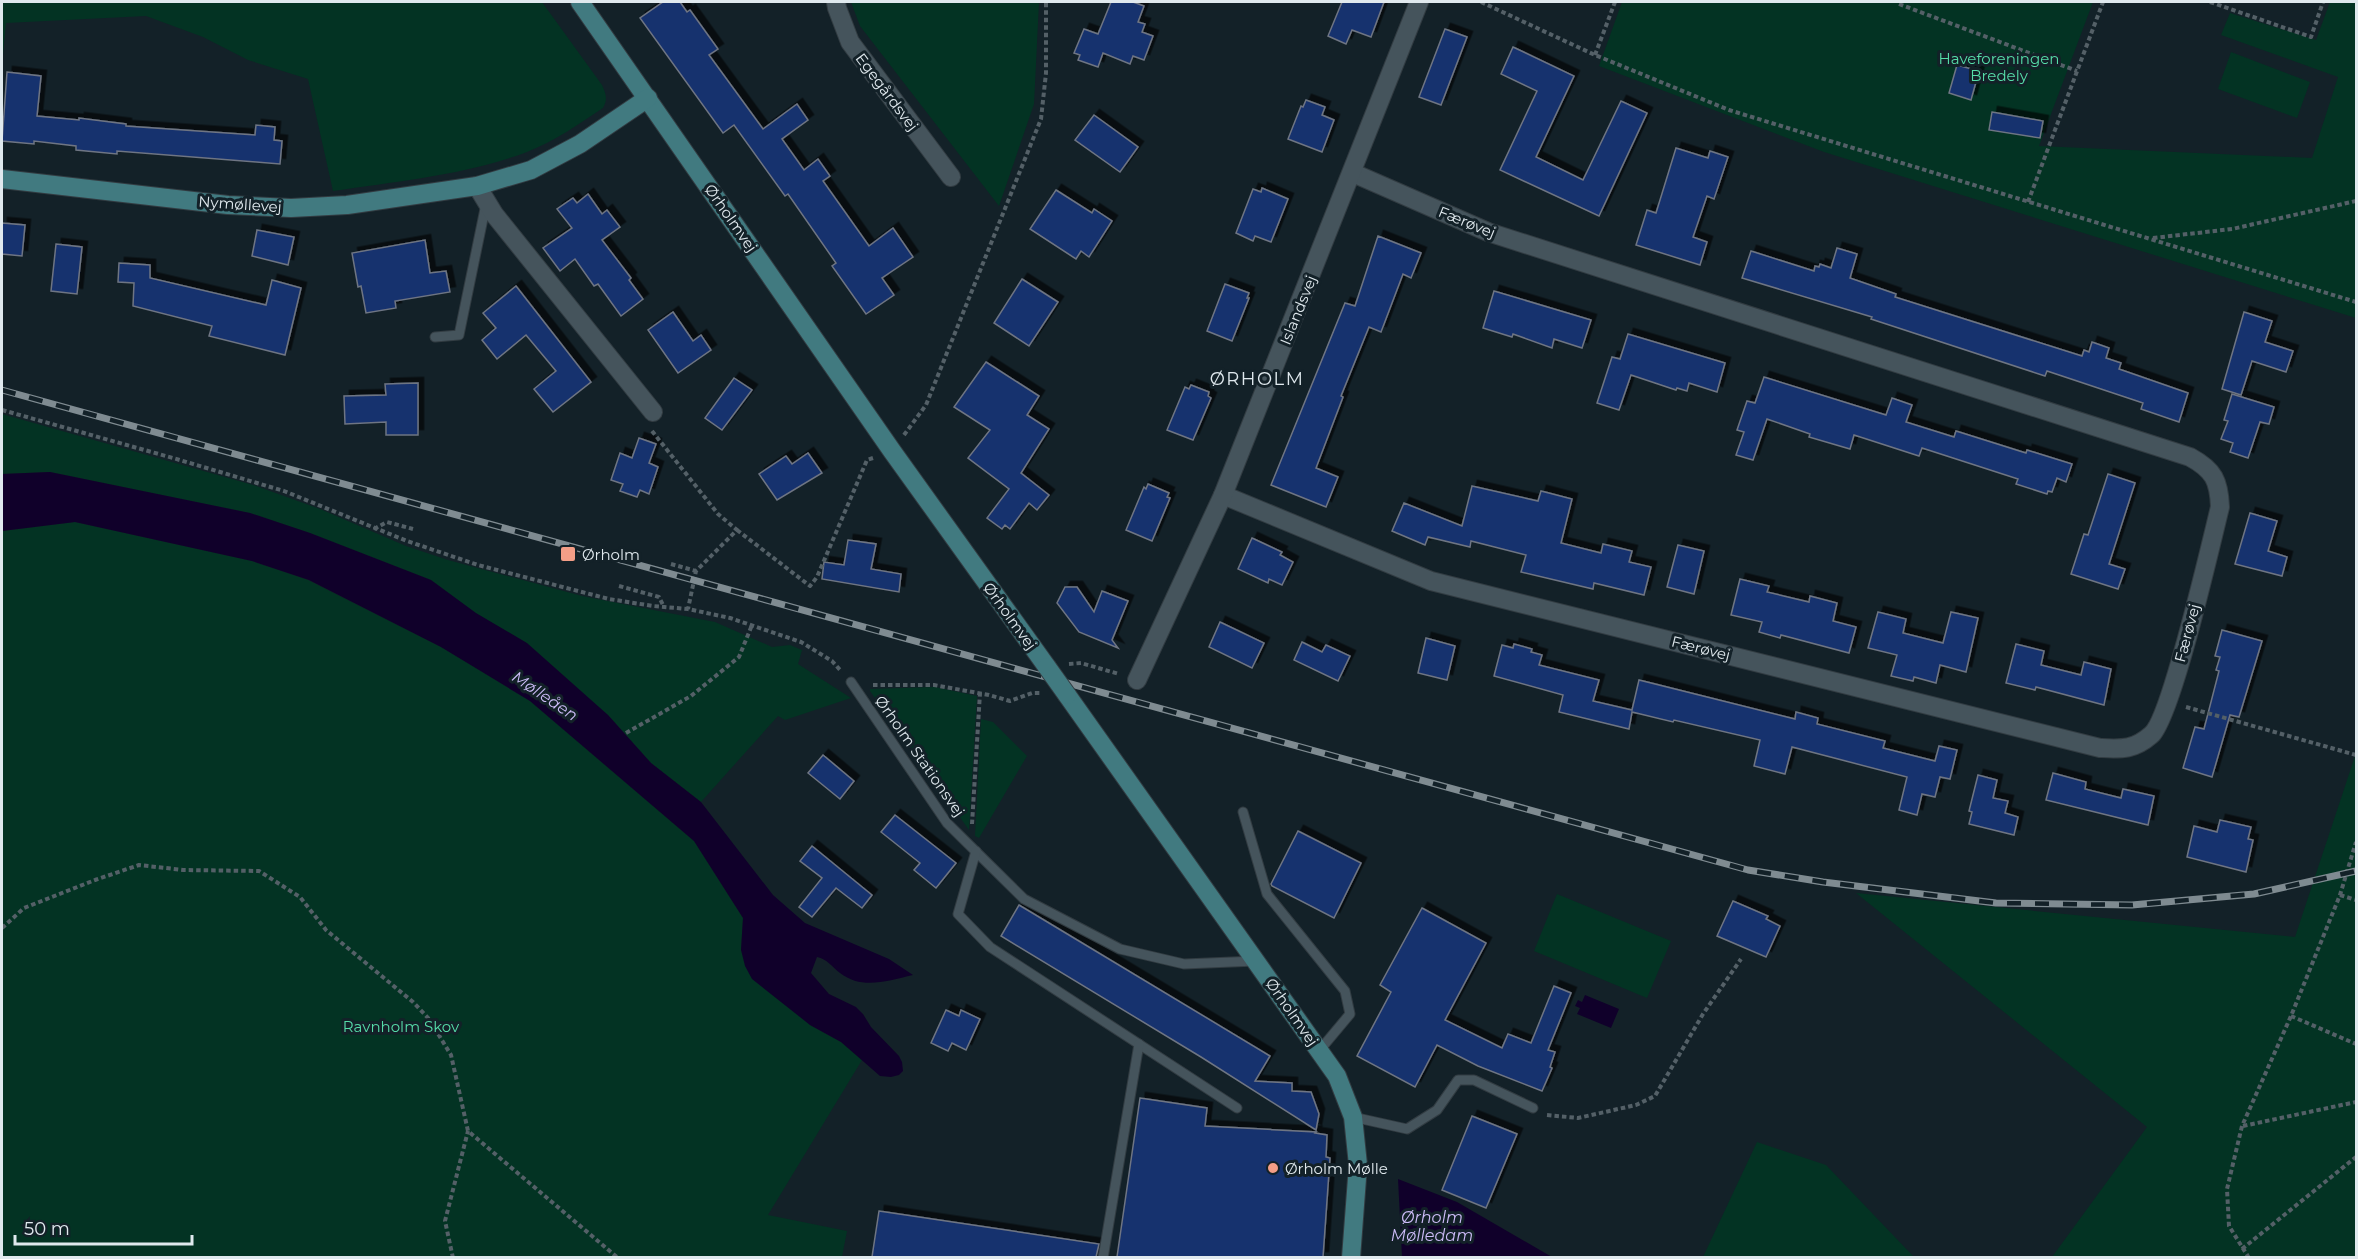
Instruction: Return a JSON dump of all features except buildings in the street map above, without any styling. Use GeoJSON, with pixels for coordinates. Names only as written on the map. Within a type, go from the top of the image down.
{"type":"FeatureCollection","features":[{"type":"Feature","properties":{"kind":"street","name":"Ørholmvej"},"geometry":{"type":"LineString","coordinates":[[580,2],[892,451],[1337,1076],[1353,1117],[1358,1165],[1351,1257]]}},
{"type":"Feature","properties":{"kind":"street","name":"Egegårdsvej"},"geometry":{"type":"LineString","coordinates":[[836,2],[850,42],[951,177]]}},
{"type":"Feature","properties":{"kind":"street","name":"Islandsvej"},"geometry":{"type":"LineString","coordinates":[[1137,680],[1223,495],[1353,173],[1419,2]]}},
{"type":"Feature","properties":{"kind":"street","name":"Nymøllevej"},"geometry":{"type":"LineString","coordinates":[[2,180],[228,205],[291,208],[347,205],[477,186],[531,170],[580,144],[648,98]]}},
{"type":"Feature","properties":{"kind":"street","name":"Færøvej"},"geometry":{"type":"LineString","coordinates":[[1223,495],[1431,581],[2100,748],[2129,749],[2153,734],[2168,702],[2220,507],[2220,486],[2209,469],[2193,458],[1488,232],[1353,173]]}},
{"type":"Feature","properties":{"kind":"street"},"geometry":{"type":"LineString","coordinates":[[477,186],[494,214],[653,412]]}},
{"type":"Feature","properties":{"kind":"lane"},"geometry":{"type":"LineString","coordinates":[[435,337],[459,335],[487,201]]}},
{"type":"Feature","properties":{"kind":"lane","name":"Ørholm Stationsvej"},"geometry":{"type":"LineString","coordinates":[[851,682],[947,823],[1024,899],[1120,949],[1184,964],[1256,961]]}},
{"type":"Feature","properties":{"kind":"lane"},"geometry":{"type":"LineString","coordinates":[[1243,812],[1268,894],[1345,991],[1350,1014],[1319,1052]]}},
{"type":"Feature","properties":{"kind":"lane"},"geometry":{"type":"LineString","coordinates":[[976,852],[958,914],[990,947],[1237,1108]]}},
{"type":"Feature","properties":{"kind":"lane"},"geometry":{"type":"LineString","coordinates":[[1103,1257],[1139,1044]]}},
{"type":"Feature","properties":{"kind":"lane"},"geometry":{"type":"LineString","coordinates":[[1353,1117],[1407,1128],[1437,1110],[1458,1080],[1474,1080],[1533,1108]]}},
{"type":"Feature","properties":{"kind":"path"},"geometry":{"type":"LineString","coordinates":[[653,412],[646,424],[718,514],[810,586],[817,577],[867,460],[892,451],[926,405],[1041,119],[1046,74],[1046,2]]}},
{"type":"Feature","properties":{"kind":"path"},"geometry":{"type":"LineString","coordinates":[[1481,2],[1595,55],[1730,110],[2356,302]]}},
{"type":"Feature","properties":{"kind":"path"},"geometry":{"type":"LineString","coordinates":[[1595,55],[1614,2]]}},
{"type":"Feature","properties":{"kind":"path"},"geometry":{"type":"LineString","coordinates":[[2028,202],[2103,2]]}},
{"type":"Feature","properties":{"kind":"path"},"geometry":{"type":"LineString","coordinates":[[2210,2],[2310,37],[2323,2]]}},
{"type":"Feature","properties":{"kind":"path"},"geometry":{"type":"LineString","coordinates":[[1899,4],[2077,71]]}},
{"type":"Feature","properties":{"kind":"path"},"geometry":{"type":"LineString","coordinates":[[2149,239],[2232,229],[2356,201]]}},
{"type":"Feature","properties":{"kind":"path"},"geometry":{"type":"LineString","coordinates":[[2,410],[284,491],[374,528],[478,565],[609,599],[688,609],[752,625],[801,642],[832,661],[851,682],[869,685],[934,685],[1010,701],[1032,693]]}},
{"type":"Feature","properties":{"kind":"path"},"geometry":{"type":"LineString","coordinates":[[374,528],[387,522],[413,529]]}},
{"type":"Feature","properties":{"kind":"path"},"geometry":{"type":"LineString","coordinates":[[688,609],[696,571],[737,530]]}},
{"type":"Feature","properties":{"kind":"path"},"geometry":{"type":"LineString","coordinates":[[671,564],[696,571]]}},
{"type":"Feature","properties":{"kind":"path"},"geometry":{"type":"LineString","coordinates":[[619,586],[659,597],[664,607]]}},
{"type":"Feature","properties":{"kind":"path"},"geometry":{"type":"LineString","coordinates":[[626,733],[691,696],[739,657],[752,625]]}},
{"type":"Feature","properties":{"kind":"path"},"geometry":{"type":"LineString","coordinates":[[1081,663],[1137,680]]}},
{"type":"Feature","properties":{"kind":"path"},"geometry":{"type":"LineString","coordinates":[[976,852],[972,832],[980,693]]}},
{"type":"Feature","properties":{"kind":"path"},"geometry":{"type":"LineString","coordinates":[[2168,702],[2356,754]]}},
{"type":"Feature","properties":{"kind":"path"},"geometry":{"type":"LineString","coordinates":[[2249,1257],[2242,1250],[2229,1226],[2227,1190],[2242,1126],[2291,1016],[2340,895],[2356,842]]}},
{"type":"Feature","properties":{"kind":"path"},"geometry":{"type":"LineString","coordinates":[[2,928],[24,908],[139,865],[183,870],[259,871],[300,897],[326,930],[413,1002],[429,1019],[451,1055],[468,1131],[445,1221],[453,1257]]}},
{"type":"Feature","properties":{"kind":"path"},"geometry":{"type":"LineString","coordinates":[[2340,895],[2356,900]]}},
{"type":"Feature","properties":{"kind":"path"},"geometry":{"type":"LineString","coordinates":[[1533,1108],[1549,1116],[1578,1119],[1636,1105],[1655,1096],[1703,1014],[1741,959]]}},
{"type":"Feature","properties":{"kind":"path"},"geometry":{"type":"LineString","coordinates":[[2291,1016],[2356,1044]]}},
{"type":"Feature","properties":{"kind":"path"},"geometry":{"type":"LineString","coordinates":[[2242,1126],[2356,1102]]}},
{"type":"Feature","properties":{"kind":"path"},"geometry":{"type":"LineString","coordinates":[[468,1131],[618,1257]]}},
{"type":"Feature","properties":{"kind":"path"},"geometry":{"type":"LineString","coordinates":[[2242,1250],[2356,1158]]}},
{"type":"Feature","properties":{"kind":"green space"},"geometry":{"type":"Polygon","coordinates":[[[2,2],[542,2],[602,85],[606,102],[603,108],[557,137],[537,148],[504,160],[431,176],[333,191],[308,79],[248,60],[203,37],[146,16],[6,23],[2,66],[2,2]]]}},
{"type":"Feature","properties":{"kind":"green space"},"geometry":{"type":"Polygon","coordinates":[[[851,2],[1039,2],[1034,104],[999,206],[860,26],[851,2]]]}},
{"type":"Feature","properties":{"kind":"green space","name":"Haveforeningen Bredely"},"geometry":{"type":"Polygon","coordinates":[[[1622,2],[2093,2],[2039,146],[2312,158],[2338,77],[2221,35],[2230,13],[2316,40],[2330,2],[2356,2],[2356,318],[1824,152],[1599,66],[1622,2]]]}},
{"type":"Feature","properties":{"kind":"green space"},"geometry":{"type":"Polygon","coordinates":[[[2231,52],[2310,82],[2297,118],[2218,89],[2231,52]]]}},
{"type":"Feature","properties":{"kind":"green space"},"geometry":{"type":"Polygon","coordinates":[[[2,414],[253,485],[320,509],[406,546],[448,560],[582,596],[715,622],[772,647],[790,645],[802,650],[798,664],[851,698],[785,720],[778,716],[701,802],[651,763],[608,715],[431,580],[310,533],[250,513],[50,472],[2,474],[2,414]]]}},
{"type":"Feature","properties":{"kind":"green space","name":"Ravnholm Skov"},"geometry":{"type":"Polygon","coordinates":[[[75,522],[252,561],[308,580],[441,647],[530,701],[694,841],[743,918],[741,950],[810,1025],[841,1042],[862,1060],[768,1215],[847,1231],[842,1257],[2,1257],[2,531],[75,522]]]}},
{"type":"Feature","properties":{"kind":"green space"},"geometry":{"type":"Polygon","coordinates":[[[935,687],[977,696],[969,830],[870,691],[870,689],[935,687]]]}},
{"type":"Feature","properties":{"kind":"green space"},"geometry":{"type":"Polygon","coordinates":[[[981,719],[993,722],[1027,756],[979,838],[975,836],[981,719]]]}},
{"type":"Feature","properties":{"kind":"green space"},"geometry":{"type":"Polygon","coordinates":[[[2356,753],[2356,1257],[2052,1257],[2147,1127],[1856,893],[2295,937],[2356,753]]]}},
{"type":"Feature","properties":{"kind":"green space"},"geometry":{"type":"Polygon","coordinates":[[[1557,894],[1671,941],[1647,998],[1534,951],[1557,894]]]}},
{"type":"Feature","properties":{"kind":"green space"},"geometry":{"type":"Polygon","coordinates":[[[1757,1142],[1826,1165],[1914,1257],[1703,1257],[1757,1142]]]}},
{"type":"Feature","properties":{"kind":"water","name":"Mølleåen"},"geometry":{"type":"Polygon","coordinates":[[[50,472],[250,513],[310,533],[431,580],[476,613],[527,643],[608,715],[651,763],[701,802],[773,895],[805,923],[889,959],[913,975],[866,983],[848,978],[827,961],[817,957],[811,973],[829,994],[856,1007],[863,1014],[871,1027],[899,1056],[903,1071],[891,1077],[880,1076],[841,1042],[810,1025],[752,979],[745,966],[741,950],[743,918],[694,841],[530,701],[441,647],[309,580],[252,561],[75,522],[2,531],[2,474],[50,472]]]}},
{"type":"Feature","properties":{"kind":"water"},"geometry":{"type":"Polygon","coordinates":[[[1585,995],[1619,1009],[1611,1028],[1577,1014],[1580,1008],[1575,1006],[1578,1000],[1582,1002],[1585,995]]]}},
{"type":"Feature","properties":{"kind":"water","name":"Ørholm Mølledam"},"geometry":{"type":"Polygon","coordinates":[[[1398,1179],[1457,1202],[1552,1257],[1402,1257],[1398,1179]]]}},
{"type":"Feature","properties":{"kind":"railway"},"geometry":{"type":"LineString","coordinates":[[2,390],[1748,870],[1823,882],[1996,903],[2132,905],[2254,894],[2356,871]]}},
{"type":"Feature","properties":{"kind":"place","name":"Ørholm"},"geometry":{"type":"Point","coordinates":[568,554]}},
{"type":"Feature","properties":{"kind":"place","name":"Ørholm Mølle"},"geometry":{"type":"Point","coordinates":[1273,1168]}},
{"type":"Feature","properties":{"kind":"district","name":"ØRHOLM"},"geometry":{"type":"Point","coordinates":[1257,379]}}]}
